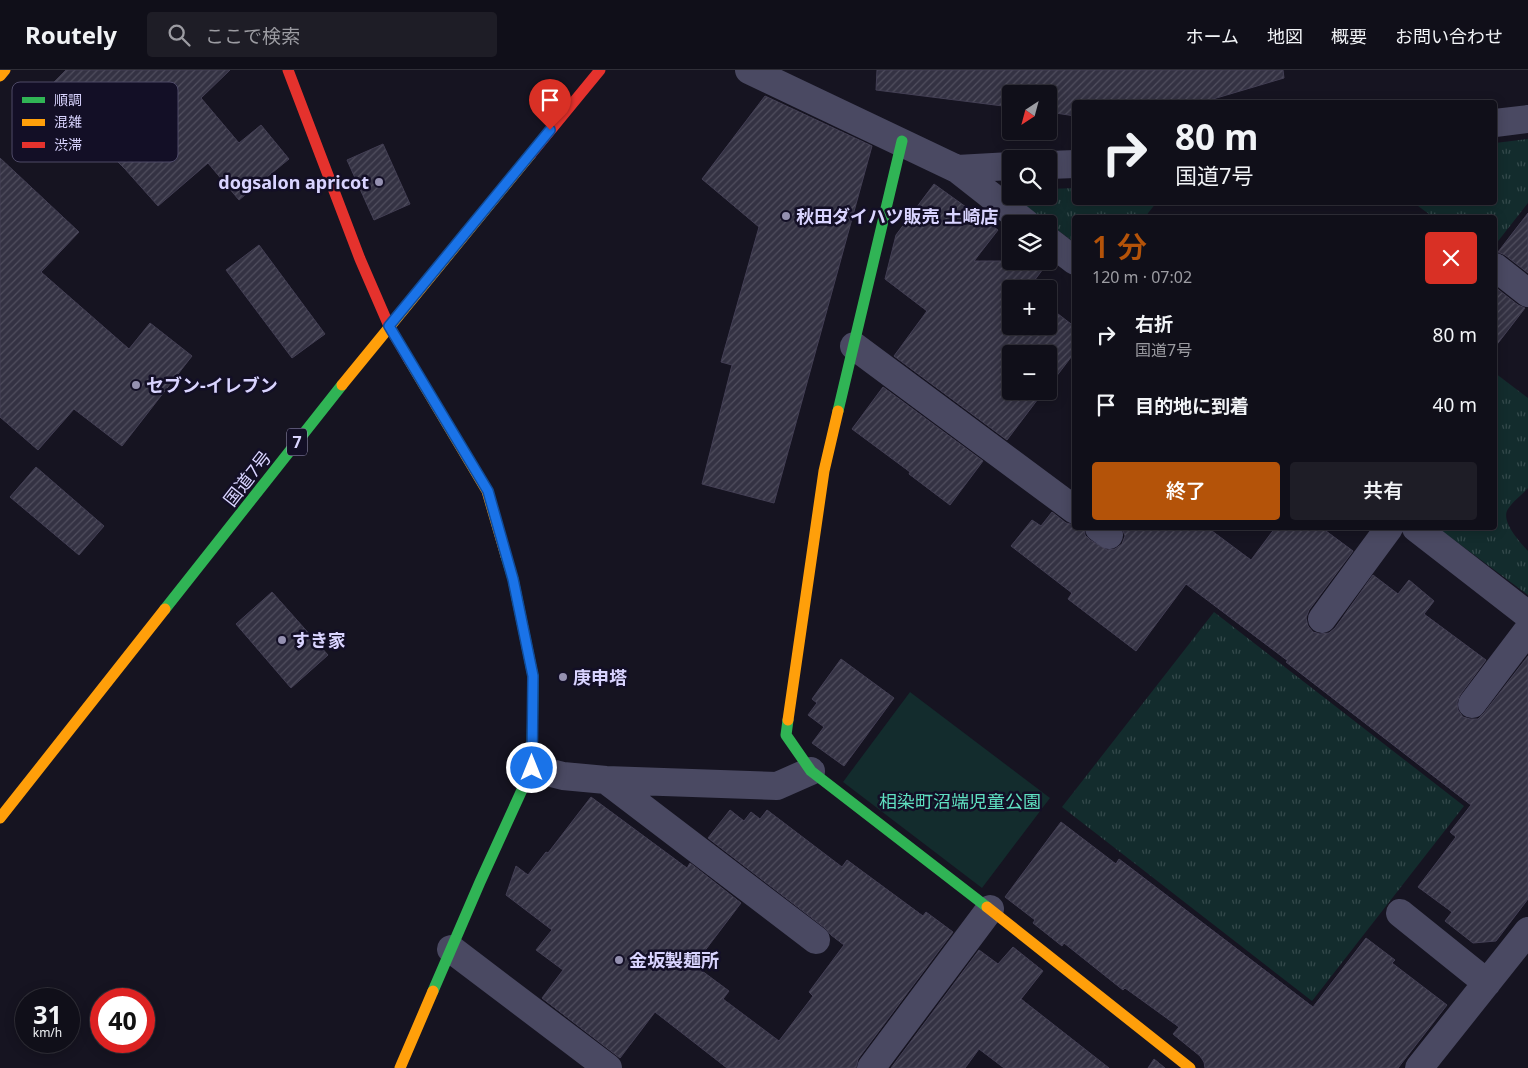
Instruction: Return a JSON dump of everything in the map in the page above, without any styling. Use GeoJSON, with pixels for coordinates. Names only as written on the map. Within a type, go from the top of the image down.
{"type":"FeatureCollection","features":[{"type":"Feature","properties":{"kind":"main road"},"geometry":{"type":"LineString","coordinates":[[0,76],[5,70]]}},
{"type":"Feature","properties":{"kind":"main road"},"geometry":{"type":"LineString","coordinates":[[288,70],[360,259],[389,326],[488,491],[513,579],[533,676],[532,768],[400,1068]]}},
{"type":"Feature","properties":{"kind":"main road","name":"国道7号"},"geometry":{"type":"LineString","coordinates":[[0,818],[389,326],[600,70]]}},
{"type":"Feature","properties":{"kind":"main road"},"geometry":{"type":"LineString","coordinates":[[902,141],[824,471],[786,735],[811,772],[990,909],[1190,1068]]}},
{"type":"Feature","properties":{"kind":"street"},"geometry":{"type":"LineString","coordinates":[[749,70],[956,168],[1016,215]]}},
{"type":"Feature","properties":{"kind":"street"},"geometry":{"type":"LineString","coordinates":[[1497,123],[1528,119]]}},
{"type":"Feature","properties":{"kind":"street"},"geometry":{"type":"LineString","coordinates":[[1057,165],[1072,164]]}},
{"type":"Feature","properties":{"kind":"street"},"geometry":{"type":"LineString","coordinates":[[956,168],[1002,166]]}},
{"type":"Feature","properties":{"kind":"street"},"geometry":{"type":"LineString","coordinates":[[1057,246],[1072,259]]}},
{"type":"Feature","properties":{"kind":"street"},"geometry":{"type":"LineString","coordinates":[[1497,269],[1528,293]]}},
{"type":"Feature","properties":{"kind":"street"},"geometry":{"type":"LineString","coordinates":[[854,346],[1072,508]]}},
{"type":"Feature","properties":{"kind":"street"},"geometry":{"type":"LineString","coordinates":[[1322,618],[1388,530]]}},
{"type":"Feature","properties":{"kind":"street"},"geometry":{"type":"LineString","coordinates":[[1419,530],[1528,615]]}},
{"type":"Feature","properties":{"kind":"street"},"geometry":{"type":"LineString","coordinates":[[1472,704],[1528,630]]}},
{"type":"Feature","properties":{"kind":"street"},"geometry":{"type":"LineString","coordinates":[[532,768],[563,776],[606,780],[777,786],[811,772]]}},
{"type":"Feature","properties":{"kind":"street"},"geometry":{"type":"LineString","coordinates":[[606,780],[816,940]]}},
{"type":"Feature","properties":{"kind":"street"},"geometry":{"type":"LineString","coordinates":[[872,1068],[990,909]]}},
{"type":"Feature","properties":{"kind":"street"},"geometry":{"type":"LineString","coordinates":[[1400,914],[1487,983]]}},
{"type":"Feature","properties":{"kind":"street"},"geometry":{"type":"LineString","coordinates":[[1419,1068],[1487,983],[1523,946]]}},
{"type":"Feature","properties":{"kind":"street"},"geometry":{"type":"LineString","coordinates":[[451,949],[608,1068]]}},
{"type":"Feature","properties":{"kind":"green space"},"geometry":{"type":"Polygon","coordinates":[[[1528,139],[1528,203],[1497,242],[1497,215],[1430,215],[1417,205],[1497,205],[1497,143],[1528,139]]]}},
{"type":"Feature","properties":{"kind":"green space"},"geometry":{"type":"Polygon","coordinates":[[[1072,188],[1072,205],[1154,205],[1147,215],[1072,215],[1072,241],[1057,230],[1057,215],[1037,215],[1024,205],[1057,205],[1057,189],[1072,188]]]}},
{"type":"Feature","properties":{"kind":"green space"},"geometry":{"type":"Polygon","coordinates":[[[1497,375],[1528,398],[1528,488],[1510,506],[1506,514],[1512,531],[1528,551],[1528,595],[1441,530],[1497,530],[1497,375]]]}},
{"type":"Feature","properties":{"kind":"green space"},"geometry":{"type":"Polygon","coordinates":[[[1214,612],[1464,806],[1312,1001],[1062,807],[1214,612]]]}},
{"type":"Feature","properties":{"kind":"green space","name":"相染町沼端児童公園"},"geometry":{"type":"Polygon","coordinates":[[[910,692],[1050,798],[982,888],[843,782],[910,692]]]}},
{"type":"Feature","properties":{"kind":"building"},"geometry":{"type":"Polygon","coordinates":[[[66,70],[230,70],[201,98],[239,143],[261,125],[289,159],[239,200],[208,163],[158,206],[118,162],[178,162],[178,82],[54,82],[66,70]]]}},
{"type":"Feature","properties":{"kind":"building"},"geometry":{"type":"Polygon","coordinates":[[[877,70],[1283,70],[1284,78],[1210,100],[1072,100],[1072,116],[1058,113],[1058,85],[1002,85],[1002,106],[876,90],[877,70]]]}},
{"type":"Feature","properties":{"kind":"building"},"geometry":{"type":"Polygon","coordinates":[[[765,96],[872,146],[774,503],[702,484],[732,365],[721,362],[759,227],[702,179],[765,96]]]}},
{"type":"Feature","properties":{"kind":"building","name":"dogsalon apricot"},"geometry":{"type":"Polygon","coordinates":[[[383,144],[410,204],[374,220],[347,160],[383,144]]]}},
{"type":"Feature","properties":{"kind":"building"},"geometry":{"type":"Polygon","coordinates":[[[0,158],[79,232],[41,272],[129,349],[150,323],[192,356],[122,446],[74,409],[38,450],[0,417],[0,158]]]}},
{"type":"Feature","properties":{"kind":"building"},"geometry":{"type":"Polygon","coordinates":[[[934,184],[998,230],[974,261],[1002,261],[1002,270],[1042,270],[1035,280],[1002,280],[1002,335],[1057,335],[1057,313],[1072,325],[1072,356],[1057,376],[1057,345],[1002,345],[1002,400],[1037,400],[1007,440],[894,356],[927,311],[885,279],[896,235],[934,184]]]}},
{"type":"Feature","properties":{"kind":"building"},"geometry":{"type":"Polygon","coordinates":[[[1528,213],[1528,273],[1505,255],[1498,252],[1528,213]]]}},
{"type":"Feature","properties":{"kind":"building"},"geometry":{"type":"Polygon","coordinates":[[[259,245],[325,334],[292,358],[226,270],[259,245]]]}},
{"type":"Feature","properties":{"kind":"building"},"geometry":{"type":"Polygon","coordinates":[[[1497,289],[1518,305],[1525,308],[1497,344],[1497,289]]]}},
{"type":"Feature","properties":{"kind":"building"},"geometry":{"type":"Polygon","coordinates":[[[883,387],[983,461],[950,505],[909,474],[910,472],[852,429],[883,387]]]}},
{"type":"Feature","properties":{"kind":"building"},"geometry":{"type":"Polygon","coordinates":[[[36,467],[104,526],[79,555],[10,497],[36,467]]]}},
{"type":"Feature","properties":{"kind":"building"},"geometry":{"type":"Polygon","coordinates":[[[1052,512],[1066,523],[1072,524],[1072,530],[1084,530],[1085,535],[1090,540],[1107,550],[1115,549],[1122,544],[1125,536],[1123,530],[1211,530],[1251,560],[1274,530],[1325,530],[1353,551],[1309,610],[1306,618],[1308,626],[1313,632],[1320,634],[1329,633],[1335,628],[1373,575],[1398,594],[1409,580],[1434,601],[1424,614],[1486,660],[1460,695],[1457,702],[1458,710],[1463,717],[1470,719],[1478,719],[1484,713],[1528,656],[1528,899],[1496,941],[1473,943],[1445,921],[1452,912],[1418,887],[1456,837],[1450,832],[1471,805],[1286,662],[1288,661],[1186,584],[1136,651],[1068,599],[1072,593],[1011,546],[1032,520],[1041,526],[1052,512]]]}},
{"type":"Feature","properties":{"kind":"building","name":"すき家"},"geometry":{"type":"Polygon","coordinates":[[[272,592],[328,655],[291,688],[236,624],[272,592]]]}},
{"type":"Feature","properties":{"kind":"building"},"geometry":{"type":"Polygon","coordinates":[[[841,659],[894,698],[844,766],[812,743],[824,727],[808,715],[817,703],[812,699],[841,659]]]}},
{"type":"Feature","properties":{"kind":"building"},"geometry":{"type":"Polygon","coordinates":[[[591,797],[687,868],[690,863],[741,903],[694,965],[729,991],[723,999],[779,1041],[813,996],[809,992],[844,945],[825,928],[708,838],[730,810],[744,821],[751,812],[760,819],[767,810],[842,867],[847,860],[923,916],[926,912],[953,932],[858,1059],[856,1068],[727,1068],[655,1012],[620,1058],[542,998],[563,970],[536,950],[552,930],[506,895],[516,866],[528,875],[546,852],[548,853],[591,797]]]}},
{"type":"Feature","properties":{"kind":"building"},"geometry":{"type":"Polygon","coordinates":[[[1061,822],[1116,864],[1119,859],[1313,1007],[1366,938],[1395,960],[1392,963],[1447,1005],[1398,1068],[1205,1068],[1200,1056],[1173,1034],[1179,1027],[1125,988],[1123,990],[1064,943],[1062,946],[1033,923],[1035,920],[1005,897],[1061,822]]]}},
{"type":"Feature","properties":{"kind":"building"},"geometry":{"type":"Polygon","coordinates":[[[1013,947],[1043,971],[1021,999],[1109,1068],[1004,1068],[979,1049],[965,1068],[891,1068],[979,950],[998,964],[1013,947]]]}},
{"type":"Feature","properties":{"kind":"building"},"geometry":{"type":"Polygon","coordinates":[[[1154,1059],[1165,1068],[1148,1068],[1154,1059]]]}},
{"type":"Feature","properties":{"kind":"traffic: fast"},"geometry":{"type":"LineString","coordinates":[[838,411],[902,141]]}},
{"type":"Feature","properties":{"kind":"traffic: fast"},"geometry":{"type":"LineString","coordinates":[[165,609],[342,385]]}},
{"type":"Feature","properties":{"kind":"traffic: fast"},"geometry":{"type":"LineString","coordinates":[[433,991],[532,768],[533,676],[513,579],[506,556]]}},
{"type":"Feature","properties":{"kind":"traffic: fast"},"geometry":{"type":"LineString","coordinates":[[788,720],[786,735],[811,771],[987,907]]}},
{"type":"Feature","properties":{"kind":"traffic: slow"},"geometry":{"type":"LineString","coordinates":[[0,76],[5,70]]}},
{"type":"Feature","properties":{"kind":"traffic: slow"},"geometry":{"type":"LineString","coordinates":[[342,385],[531,154]]}},
{"type":"Feature","properties":{"kind":"traffic: slow"},"geometry":{"type":"LineString","coordinates":[[409,360],[487,491],[506,556]]}},
{"type":"Feature","properties":{"kind":"traffic: slow"},"geometry":{"type":"LineString","coordinates":[[788,720],[824,471],[838,411]]}},
{"type":"Feature","properties":{"kind":"traffic: slow"},"geometry":{"type":"LineString","coordinates":[[0,818],[165,609]]}},
{"type":"Feature","properties":{"kind":"traffic: slow"},"geometry":{"type":"LineString","coordinates":[[987,907],[1190,1068]]}},
{"type":"Feature","properties":{"kind":"traffic: slow"},"geometry":{"type":"LineString","coordinates":[[400,1068],[433,991]]}},
{"type":"Feature","properties":{"kind":"traffic: jam"},"geometry":{"type":"LineString","coordinates":[[288,70],[360,259],[389,326],[409,360]]}},
{"type":"Feature","properties":{"kind":"traffic: jam"},"geometry":{"type":"LineString","coordinates":[[531,154],[600,70]]}},
{"type":"Feature","properties":{"kind":"place","name":"dogsalon apricot"},"geometry":{"type":"Point","coordinates":[379,182]}},
{"type":"Feature","properties":{"kind":"place","name":"秋田ダイハツ販売 土崎店"},"geometry":{"type":"Point","coordinates":[786,216]}},
{"type":"Feature","properties":{"kind":"place","name":"セブン-イレブン"},"geometry":{"type":"Point","coordinates":[136,385]}},
{"type":"Feature","properties":{"kind":"place","name":"すき家"},"geometry":{"type":"Point","coordinates":[282,640]}},
{"type":"Feature","properties":{"kind":"place","name":"庚申塔"},"geometry":{"type":"Point","coordinates":[563,677]}},
{"type":"Feature","properties":{"kind":"place","name":"金坂製麺所"},"geometry":{"type":"Point","coordinates":[619,960]}},
{"type":"Feature","properties":{"kind":"route"},"geometry":{"type":"LineString","coordinates":[[532,768],[533,676],[513,579],[488,491],[389,326],[550,130]]}}]}
